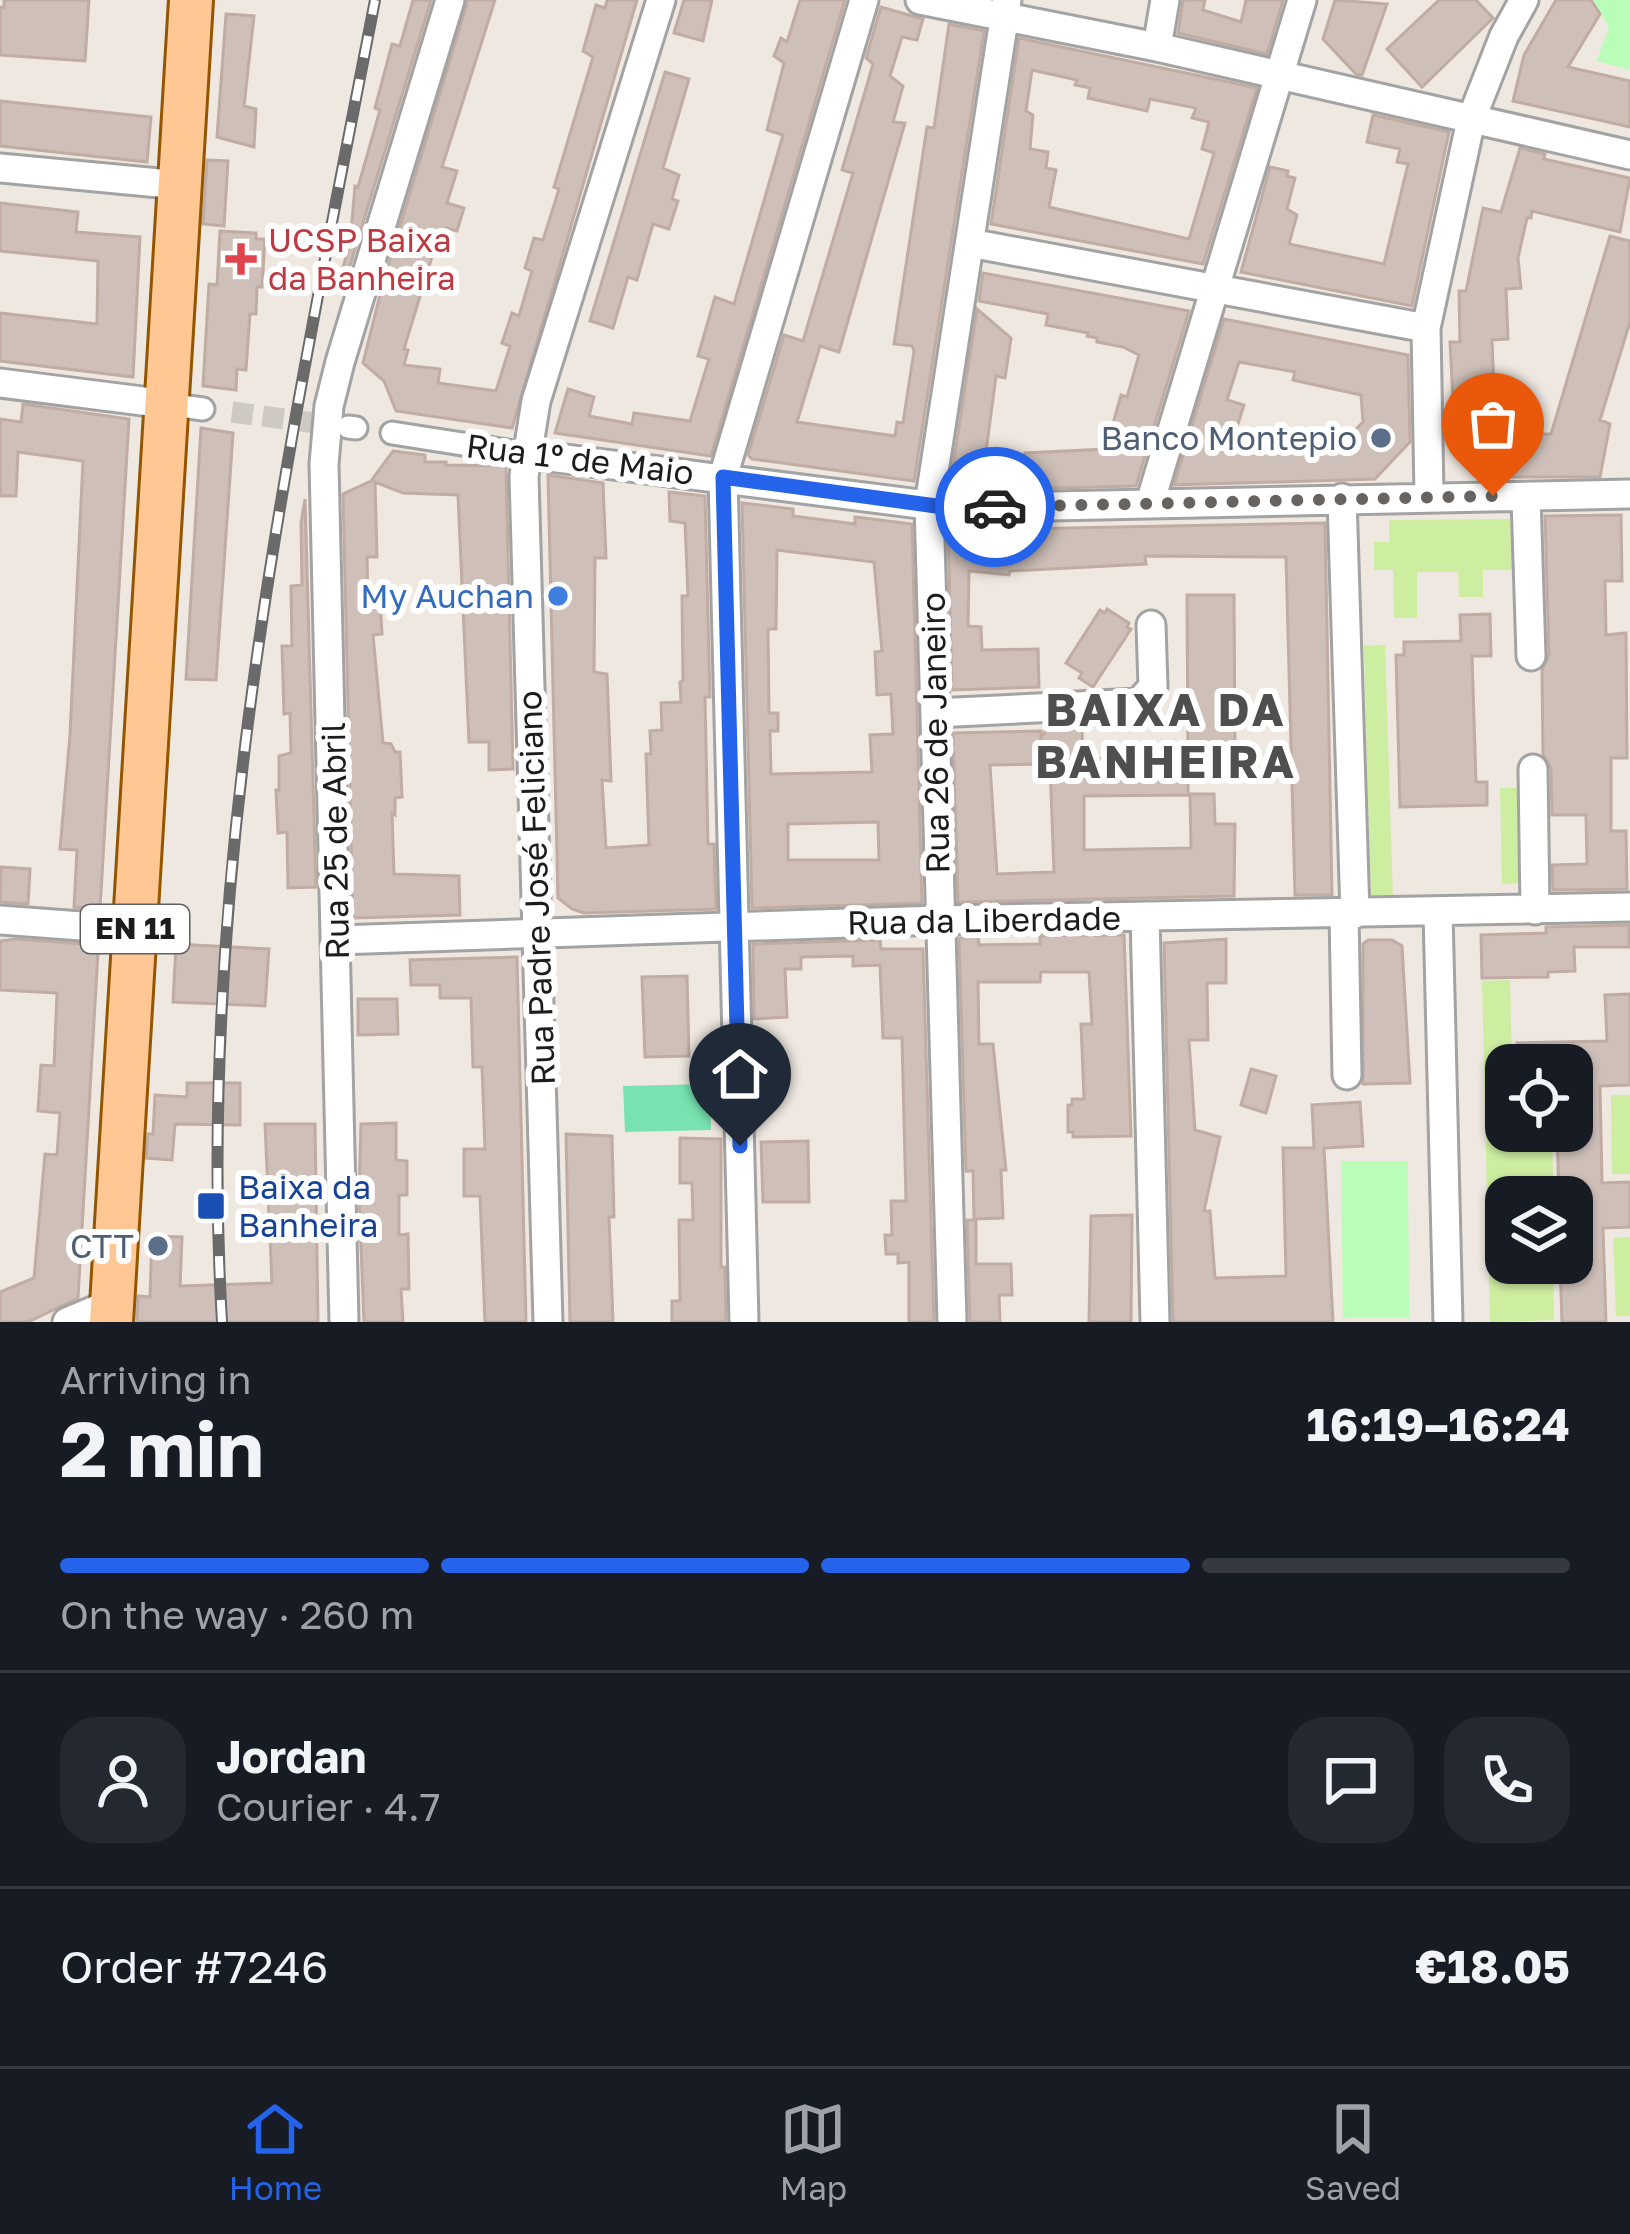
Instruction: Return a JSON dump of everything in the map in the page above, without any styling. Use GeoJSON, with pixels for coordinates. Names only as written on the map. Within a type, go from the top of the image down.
{"type":"FeatureCollection","features":[{"type":"Feature","properties":{"kind":"main road","name":"EN 11"},"geometry":{"type":"LineString","coordinates":[[112,1312],[135,930],[185,406],[180,185],[191,0]]}},
{"type":"Feature","properties":{"kind":"street","name":"Rua 25 de Abril"},"geometry":{"type":"LineString","coordinates":[[344,1322],[324,464],[329,406],[340,362],[450,0]]}},
{"type":"Feature","properties":{"kind":"street","name":"Rua Padre José Feliciano"},"geometry":{"type":"LineString","coordinates":[[548,1322],[526,454],[536,401],[661,0]]}},
{"type":"Feature","properties":{"kind":"street"},"geometry":{"type":"LineString","coordinates":[[743,1322],[723,477],[864,0]]}},
{"type":"Feature","properties":{"kind":"street"},"geometry":{"type":"LineString","coordinates":[[920,0],[1005,9],[1279,77],[1630,155]]}},
{"type":"Feature","properties":{"kind":"street"},"geometry":{"type":"LineString","coordinates":[[1157,47],[1165,0]]}},
{"type":"Feature","properties":{"kind":"street"},"geometry":{"type":"LineString","coordinates":[[1150,503],[1302,0]]}},
{"type":"Feature","properties":{"kind":"street"},"geometry":{"type":"LineString","coordinates":[[1429,496],[1426,328],[1471,120],[1504,36],[1524,0]]}},
{"type":"Feature","properties":{"kind":"street","name":"Rua 26 de Janeiro"},"geometry":{"type":"LineString","coordinates":[[952,1322],[929,504],[1005,9]]}},
{"type":"Feature","properties":{"kind":"street"},"geometry":{"type":"LineString","coordinates":[[0,168],[180,185]]}},
{"type":"Feature","properties":{"kind":"street"},"geometry":{"type":"LineString","coordinates":[[970,243],[1426,328]]}},
{"type":"Feature","properties":{"kind":"street"},"geometry":{"type":"LineString","coordinates":[[0,383],[185,406]]}},
{"type":"Feature","properties":{"kind":"street","name":"Rua 1º de Maio"},"geometry":{"type":"LineString","coordinates":[[392,434],[951,508],[1630,494]]}},
{"type":"Feature","properties":{"kind":"street"},"geometry":{"type":"LineString","coordinates":[[1526,496],[1531,656]]}},
{"type":"Feature","properties":{"kind":"street"},"geometry":{"type":"LineString","coordinates":[[1342,498],[1350,914],[1347,1075]]}},
{"type":"Feature","properties":{"kind":"street"},"geometry":{"type":"LineString","coordinates":[[935,712],[1128,705],[1145,699],[1153,687],[1151,625]]}},
{"type":"Feature","properties":{"kind":"street"},"geometry":{"type":"LineString","coordinates":[[1533,769],[1535,910]]}},
{"type":"Feature","properties":{"kind":"street","name":"Rua da Liberdade"},"geometry":{"type":"LineString","coordinates":[[337,940],[939,920],[1630,907]]}},
{"type":"Feature","properties":{"kind":"street"},"geometry":{"type":"LineString","coordinates":[[1438,914],[1448,1322]]}},
{"type":"Feature","properties":{"kind":"street"},"geometry":{"type":"LineString","coordinates":[[1145,916],[1155,1322]]}},
{"type":"Feature","properties":{"kind":"street"},"geometry":{"type":"LineString","coordinates":[[0,920],[135,930]]}},
{"type":"Feature","properties":{"kind":"street"},"geometry":{"type":"LineString","coordinates":[[67,1322],[112,1312]]}},
{"type":"Feature","properties":{"kind":"green space"},"geometry":{"type":"Polygon","coordinates":[[[1593,0],[1630,0],[1630,70],[1597,61],[1609,27],[1593,0]]]}},
{"type":"Feature","properties":{"kind":"green space"},"geometry":{"type":"Polygon","coordinates":[[[1519,519],[1520,570],[1483,570],[1483,597],[1459,597],[1458,572],[1417,572],[1417,618],[1394,618],[1393,570],[1374,570],[1374,542],[1389,542],[1389,520],[1519,519]]]}},
{"type":"Feature","properties":{"kind":"green space"},"geometry":{"type":"Polygon","coordinates":[[[1385,645],[1393,900],[1371,901],[1364,646],[1385,645]]]}},
{"type":"Feature","properties":{"kind":"green space"},"geometry":{"type":"Polygon","coordinates":[[[1500,788],[1523,788],[1526,883],[1502,884],[1500,788]]]}},
{"type":"Feature","properties":{"kind":"green space"},"geometry":{"type":"Polygon","coordinates":[[[1510,980],[1512,1044],[1485,1044],[1485,1109],[1482,981],[1510,980]]]}},
{"type":"Feature","properties":{"kind":"green space"},"geometry":{"type":"Polygon","coordinates":[[[710,1084],[711,1130],[625,1132],[623,1086],[710,1084]]]}},
{"type":"Feature","properties":{"kind":"green space"},"geometry":{"type":"Polygon","coordinates":[[[1611,1095],[1630,1095],[1630,1174],[1612,1174],[1611,1095]]]}},
{"type":"Feature","properties":{"kind":"green space"},"geometry":{"type":"Polygon","coordinates":[[[1486,1152],[1552,1152],[1553,1176],[1487,1176],[1486,1152]]]}},
{"type":"Feature","properties":{"kind":"green space"},"geometry":{"type":"Polygon","coordinates":[[[1341,1161],[1408,1161],[1409,1317],[1343,1318],[1341,1161]]]}},
{"type":"Feature","properties":{"kind":"green space"},"geometry":{"type":"Polygon","coordinates":[[[1630,1237],[1630,1316],[1616,1316],[1613,1238],[1630,1237]]]}},
{"type":"Feature","properties":{"kind":"green space"},"geometry":{"type":"Polygon","coordinates":[[[1489,1284],[1553,1284],[1554,1320],[1490,1322],[1489,1284]]]}},
{"type":"Feature","properties":{"kind":"building"},"geometry":{"type":"Polygon","coordinates":[[[4,0],[89,0],[85,61],[0,55],[4,0]]]}},
{"type":"Feature","properties":{"kind":"building"},"geometry":{"type":"Polygon","coordinates":[[[413,0],[431,0],[348,272],[342,270],[350,244],[355,186],[380,110],[375,108],[392,44],[400,46],[413,0]]]}},
{"type":"Feature","properties":{"kind":"building"},"geometry":{"type":"Polygon","coordinates":[[[468,0],[495,0],[442,167],[457,171],[447,203],[464,208],[457,231],[446,228],[440,248],[435,247],[404,349],[408,350],[404,365],[440,369],[438,383],[496,391],[510,346],[502,343],[512,313],[519,316],[532,271],[525,268],[534,238],[543,240],[559,189],[554,187],[593,57],[583,51],[596,5],[605,8],[607,0],[637,0],[512,428],[396,411],[384,381],[363,363],[468,0]]]}},
{"type":"Feature","properties":{"kind":"building"},"geometry":{"type":"Polygon","coordinates":[[[684,0],[712,0],[703,41],[674,33],[684,0]]]}},
{"type":"Feature","properties":{"kind":"building"},"geometry":{"type":"Polygon","coordinates":[[[800,0],[845,0],[711,456],[555,433],[568,389],[594,397],[589,416],[632,424],[634,413],[690,421],[709,359],[698,356],[715,297],[734,304],[783,135],[767,130],[784,63],[774,56],[781,38],[787,42],[800,0]]]}},
{"type":"Feature","properties":{"kind":"building"},"geometry":{"type":"Polygon","coordinates":[[[1183,0],[1205,0],[1203,10],[1241,22],[1246,0],[1283,0],[1267,54],[1178,33],[1183,0]]]}},
{"type":"Feature","properties":{"kind":"building"},"geometry":{"type":"Polygon","coordinates":[[[1335,0],[1387,4],[1362,75],[1323,39],[1335,0]]]}},
{"type":"Feature","properties":{"kind":"building"},"geometry":{"type":"Polygon","coordinates":[[[1439,0],[1476,0],[1493,18],[1422,87],[1387,49],[1439,0]]]}},
{"type":"Feature","properties":{"kind":"building"},"geometry":{"type":"Polygon","coordinates":[[[1556,0],[1591,0],[1600,14],[1568,67],[1630,81],[1630,127],[1513,101],[1524,55],[1556,0]]]}},
{"type":"Feature","properties":{"kind":"building"},"geometry":{"type":"Polygon","coordinates":[[[881,7],[923,19],[917,40],[902,37],[890,76],[903,86],[893,122],[905,123],[839,352],[820,346],[797,422],[895,436],[897,422],[903,423],[914,351],[912,346],[894,344],[927,127],[934,128],[949,24],[984,31],[914,481],[748,455],[784,335],[803,341],[853,173],[842,170],[873,64],[866,58],[881,7]]]}},
{"type":"Feature","properties":{"kind":"building"},"geometry":{"type":"Polygon","coordinates":[[[226,14],[254,16],[244,106],[256,109],[254,147],[217,137],[226,14]]]}},
{"type":"Feature","properties":{"kind":"building"},"geometry":{"type":"Polygon","coordinates":[[[1019,38],[1257,88],[1203,264],[991,224],[1019,38]],[[1032,70],[1026,111],[1033,115],[1030,149],[1048,152],[1046,168],[1056,170],[1049,207],[1189,239],[1214,153],[1202,149],[1209,122],[1192,118],[1196,108],[1150,99],[1147,111],[1088,98],[1090,88],[1075,85],[1077,80],[1032,70]]]}},
{"type":"Feature","properties":{"kind":"building"},"geometry":{"type":"Polygon","coordinates":[[[665,72],[689,79],[663,168],[679,175],[672,199],[678,201],[669,229],[653,224],[637,280],[628,277],[613,328],[590,321],[665,72]]]}},
{"type":"Feature","properties":{"kind":"building"},"geometry":{"type":"Polygon","coordinates":[[[0,101],[151,117],[147,162],[0,146],[0,101]]]}},
{"type":"Feature","properties":{"kind":"building"},"geometry":{"type":"Polygon","coordinates":[[[1373,115],[1449,132],[1412,306],[1241,272],[1270,167],[1295,178],[1287,209],[1297,215],[1289,244],[1384,264],[1408,164],[1397,162],[1400,149],[1367,142],[1373,115]]]}},
{"type":"Feature","properties":{"kind":"building"},"geometry":{"type":"Polygon","coordinates":[[[1520,148],[1545,154],[1544,159],[1630,178],[1620,232],[1532,211],[1518,258],[1521,288],[1506,289],[1508,339],[1492,340],[1495,415],[1525,446],[1540,434],[1551,434],[1610,236],[1630,241],[1630,322],[1600,420],[1610,424],[1600,477],[1497,477],[1455,439],[1450,342],[1460,342],[1459,291],[1466,291],[1483,208],[1501,212],[1520,148]]]}},
{"type":"Feature","properties":{"kind":"building"},"geometry":{"type":"Polygon","coordinates":[[[207,160],[228,161],[224,226],[203,224],[207,160]]]}},
{"type":"Feature","properties":{"kind":"building"},"geometry":{"type":"Polygon","coordinates":[[[0,203],[78,212],[76,232],[140,237],[133,377],[0,361],[0,313],[97,324],[98,261],[0,251],[0,203]]]}},
{"type":"Feature","properties":{"kind":"building"},"geometry":{"type":"Polygon","coordinates":[[[220,231],[256,233],[256,239],[265,239],[262,287],[257,287],[256,314],[250,314],[246,370],[237,369],[236,390],[203,386],[209,284],[217,285],[220,231]]]}},
{"type":"Feature","properties":{"kind":"building"},"geometry":{"type":"Polygon","coordinates":[[[983,273],[1189,311],[1136,486],[971,490],[950,486],[977,309],[1011,338],[1005,378],[996,376],[985,459],[1106,449],[1121,395],[1127,397],[1139,355],[1097,342],[1088,333],[1046,325],[1048,314],[979,301],[983,273]]]}},
{"type":"Feature","properties":{"kind":"building"},"geometry":{"type":"Polygon","coordinates":[[[1224,319],[1408,355],[1410,442],[1375,479],[1174,485],[1224,319]],[[1239,362],[1227,400],[1244,405],[1231,446],[1337,444],[1337,437],[1348,437],[1363,422],[1361,395],[1293,380],[1295,372],[1239,362]]]}},
{"type":"Feature","properties":{"kind":"building"},"geometry":{"type":"Polygon","coordinates":[[[23,404],[129,419],[100,909],[74,907],[77,850],[60,849],[83,461],[18,452],[16,496],[0,496],[0,419],[21,422],[23,404]]]}},
{"type":"Feature","properties":{"kind":"building"},"geometry":{"type":"Polygon","coordinates":[[[201,428],[233,433],[216,680],[186,679],[201,428]]]}},
{"type":"Feature","properties":{"kind":"building"},"geometry":{"type":"Polygon","coordinates":[[[393,451],[425,455],[425,462],[446,465],[506,466],[513,769],[489,770],[489,742],[469,742],[458,495],[403,493],[375,482],[377,557],[367,557],[368,599],[380,599],[382,634],[373,635],[383,743],[400,752],[402,797],[395,798],[395,815],[392,813],[394,874],[459,876],[460,915],[353,918],[343,494],[371,481],[393,451]]]}},
{"type":"Feature","properties":{"kind":"building"},"geometry":{"type":"Polygon","coordinates":[[[548,475],[603,483],[606,558],[595,558],[594,672],[607,674],[611,781],[602,780],[606,848],[649,845],[646,754],[651,754],[650,731],[662,730],[661,703],[681,702],[682,596],[688,596],[685,523],[670,521],[669,492],[705,496],[708,844],[714,844],[716,909],[584,913],[558,898],[548,475]]]}},
{"type":"Feature","properties":{"kind":"building"},"geometry":{"type":"Polygon","coordinates":[[[305,499],[316,887],[288,888],[287,832],[278,833],[276,790],[279,756],[291,753],[290,713],[284,714],[282,646],[292,646],[291,586],[302,585],[305,499]]]}},
{"type":"Feature","properties":{"kind":"building"},"geometry":{"type":"Polygon","coordinates":[[[742,503],[855,524],[855,517],[912,524],[922,903],[752,908],[742,503]],[[777,550],[776,629],[768,629],[769,713],[778,713],[778,731],[770,731],[771,774],[872,772],[870,735],[893,734],[891,694],[877,695],[875,652],[882,651],[874,562],[777,550]],[[878,822],[788,824],[788,860],[879,860],[878,822]]]}},
{"type":"Feature","properties":{"kind":"building"},"geometry":{"type":"Polygon","coordinates":[[[1621,515],[1622,581],[1605,581],[1606,635],[1626,633],[1627,758],[1611,758],[1611,831],[1626,831],[1627,889],[1553,890],[1552,865],[1587,864],[1586,815],[1552,815],[1551,769],[1543,754],[1542,670],[1549,655],[1545,516],[1621,515]]]}},
{"type":"Feature","properties":{"kind":"building"},"geometry":{"type":"Polygon","coordinates":[[[1325,523],[1332,895],[1295,895],[1286,557],[1145,556],[1146,564],[1010,571],[1009,575],[969,571],[968,626],[981,627],[982,650],[1038,649],[1039,687],[952,690],[948,528],[1013,533],[1014,529],[1325,523]]]}},
{"type":"Feature","properties":{"kind":"building"},"geometry":{"type":"Polygon","coordinates":[[[1187,595],[1234,595],[1235,755],[1188,755],[1187,595]]]}},
{"type":"Feature","properties":{"kind":"building"},"geometry":{"type":"Polygon","coordinates":[[[1107,609],[1131,629],[1093,687],[1066,663],[1100,610],[1105,613],[1107,609]]]}},
{"type":"Feature","properties":{"kind":"building"},"geometry":{"type":"Polygon","coordinates":[[[1490,614],[1491,656],[1472,656],[1476,782],[1487,782],[1487,805],[1400,807],[1396,655],[1404,655],[1404,642],[1461,641],[1460,615],[1490,614]]]}},
{"type":"Feature","properties":{"kind":"building"},"geometry":{"type":"Polygon","coordinates":[[[1082,729],[1083,759],[1188,757],[1188,795],[1084,796],[1084,850],[1191,848],[1190,794],[1214,794],[1215,824],[1235,824],[1234,896],[958,902],[953,733],[1041,731],[1041,738],[1046,730],[1082,729]],[[1050,764],[990,765],[997,874],[1054,872],[1050,764]]]}},
{"type":"Feature","properties":{"kind":"building"},"geometry":{"type":"Polygon","coordinates":[[[1,867],[30,869],[28,904],[0,902],[1,867]]]}},
{"type":"Feature","properties":{"kind":"building"},"geometry":{"type":"Polygon","coordinates":[[[1629,925],[1629,947],[1574,947],[1575,971],[1548,972],[1548,977],[1482,978],[1481,935],[1629,925]]]}},
{"type":"Feature","properties":{"kind":"building"},"geometry":{"type":"Polygon","coordinates":[[[1124,935],[1131,1136],[1073,1137],[1068,1132],[1068,1105],[1072,1099],[1084,1099],[1081,1024],[1092,1024],[1089,972],[1041,972],[1040,982],[978,982],[979,1044],[993,1044],[1006,1170],[1001,1170],[1003,1218],[974,1219],[973,1171],[966,1171],[959,938],[978,937],[979,945],[1040,944],[1040,936],[1124,935]]]}},
{"type":"Feature","properties":{"kind":"building"},"geometry":{"type":"Polygon","coordinates":[[[1226,939],[1226,983],[1207,983],[1208,1040],[1189,1040],[1195,1130],[1220,1137],[1204,1211],[1210,1211],[1215,1278],[1286,1276],[1283,1148],[1314,1148],[1312,1105],[1360,1102],[1363,1146],[1324,1148],[1333,1322],[1173,1322],[1164,943],[1226,939]]]}},
{"type":"Feature","properties":{"kind":"building"},"geometry":{"type":"Polygon","coordinates":[[[880,940],[881,949],[923,949],[934,1322],[909,1322],[909,1262],[898,1263],[898,1254],[886,1254],[885,1235],[892,1235],[891,1201],[906,1201],[902,1038],[883,1038],[880,965],[853,966],[853,956],[801,957],[801,969],[785,969],[787,1017],[754,1019],[753,944],[880,940]]]}},
{"type":"Feature","properties":{"kind":"building"},"geometry":{"type":"Polygon","coordinates":[[[1392,940],[1402,946],[1410,1083],[1363,1084],[1363,944],[1392,940]]]}},
{"type":"Feature","properties":{"kind":"building"},"geometry":{"type":"Polygon","coordinates":[[[0,941],[98,945],[98,952],[78,1298],[28,1322],[0,1322],[0,1292],[34,1278],[45,1154],[57,1155],[60,1113],[38,1111],[41,1065],[54,1066],[57,993],[0,990],[0,941]]]}},
{"type":"Feature","properties":{"kind":"building"},"geometry":{"type":"Polygon","coordinates":[[[176,944],[269,949],[265,1006],[173,1002],[176,944]]]}},
{"type":"Feature","properties":{"kind":"building"},"geometry":{"type":"Polygon","coordinates":[[[517,957],[526,1322],[485,1322],[480,1196],[464,1196],[464,1149],[485,1149],[482,1067],[473,1067],[471,998],[440,998],[440,985],[411,985],[410,960],[517,957]]]}},
{"type":"Feature","properties":{"kind":"building"},"geometry":{"type":"Polygon","coordinates":[[[687,976],[689,1056],[645,1057],[642,977],[687,976]]]}},
{"type":"Feature","properties":{"kind":"building"},"geometry":{"type":"Polygon","coordinates":[[[1630,994],[1630,1085],[1600,1086],[1602,1183],[1630,1182],[1630,1227],[1603,1228],[1606,1322],[1562,1322],[1561,1284],[1593,1284],[1593,1176],[1558,1176],[1558,1152],[1593,1152],[1593,1044],[1517,1043],[1607,1041],[1605,995],[1630,994]]]}},
{"type":"Feature","properties":{"kind":"building"},"geometry":{"type":"Polygon","coordinates":[[[358,999],[397,999],[398,1034],[358,1035],[358,999]]]}},
{"type":"Feature","properties":{"kind":"building"},"geometry":{"type":"Polygon","coordinates":[[[1251,1069],[1276,1076],[1266,1113],[1241,1105],[1251,1069]]]}},
{"type":"Feature","properties":{"kind":"building"},"geometry":{"type":"Polygon","coordinates":[[[187,1083],[240,1083],[240,1125],[175,1124],[172,1160],[146,1158],[155,1095],[187,1097],[187,1083]]]}},
{"type":"Feature","properties":{"kind":"building"},"geometry":{"type":"Polygon","coordinates":[[[396,1123],[396,1160],[407,1161],[407,1195],[399,1195],[399,1235],[408,1234],[409,1289],[401,1289],[403,1322],[364,1322],[361,1124],[396,1123]]]}},
{"type":"Feature","properties":{"kind":"building"},"geometry":{"type":"Polygon","coordinates":[[[265,1124],[315,1124],[318,1322],[137,1322],[138,1296],[150,1297],[152,1236],[182,1237],[180,1286],[272,1283],[265,1124]]]}},
{"type":"Feature","properties":{"kind":"building"},"geometry":{"type":"Polygon","coordinates":[[[566,1134],[612,1136],[613,1322],[570,1322],[566,1134]]]}},
{"type":"Feature","properties":{"kind":"building"},"geometry":{"type":"Polygon","coordinates":[[[680,1138],[721,1139],[726,1322],[672,1322],[672,1301],[680,1301],[679,1220],[693,1220],[692,1183],[680,1183],[680,1138]]]}},
{"type":"Feature","properties":{"kind":"building"},"geometry":{"type":"Polygon","coordinates":[[[808,1141],[809,1202],[763,1202],[761,1142],[808,1141]]]}},
{"type":"Feature","properties":{"kind":"building"},"geometry":{"type":"Polygon","coordinates":[[[1132,1215],[1131,1322],[1089,1322],[1091,1216],[1132,1215]]]}},
{"type":"Feature","properties":{"kind":"building"},"geometry":{"type":"Polygon","coordinates":[[[967,1220],[976,1220],[976,1264],[1011,1264],[1012,1295],[999,1295],[1000,1322],[970,1322],[967,1220]]]}},
{"type":"Feature","properties":{"kind":"tunnel"},"geometry":{"type":"LineString","coordinates":[[232,412],[338,426]]}},
{"type":"Feature","properties":{"kind":"railway"},"geometry":{"type":"LineString","coordinates":[[222,1322],[217,1154],[236,822],[283,492],[375,0]]}},
{"type":"Feature","properties":{"kind":"way so far"},"geometry":{"type":"LineString","coordinates":[[995,507],[1493,496]]}},
{"type":"Feature","properties":{"kind":"place","name":"UCSP Baixa da Banheira"},"geometry":{"type":"Point","coordinates":[241,259]}},
{"type":"Feature","properties":{"kind":"place","name":"Banco Montepio"},"geometry":{"type":"Point","coordinates":[1381,438]}},
{"type":"Feature","properties":{"kind":"place","name":"My Auchan"},"geometry":{"type":"Point","coordinates":[558,596]}},
{"type":"Feature","properties":{"kind":"place","name":"Baixa da Banheira"},"geometry":{"type":"Point","coordinates":[211,1206]}},
{"type":"Feature","properties":{"kind":"place","name":"CTT"},"geometry":{"type":"Point","coordinates":[158,1246]}},
{"type":"Feature","properties":{"kind":"district","name":"BAIXA DA BANHEIRA"},"geometry":{"type":"Point","coordinates":[1166,736]}},
{"type":"Feature","properties":{"kind":"route"},"geometry":{"type":"LineString","coordinates":[[740,1146],[723,477],[951,508],[995,507]]}}]}
